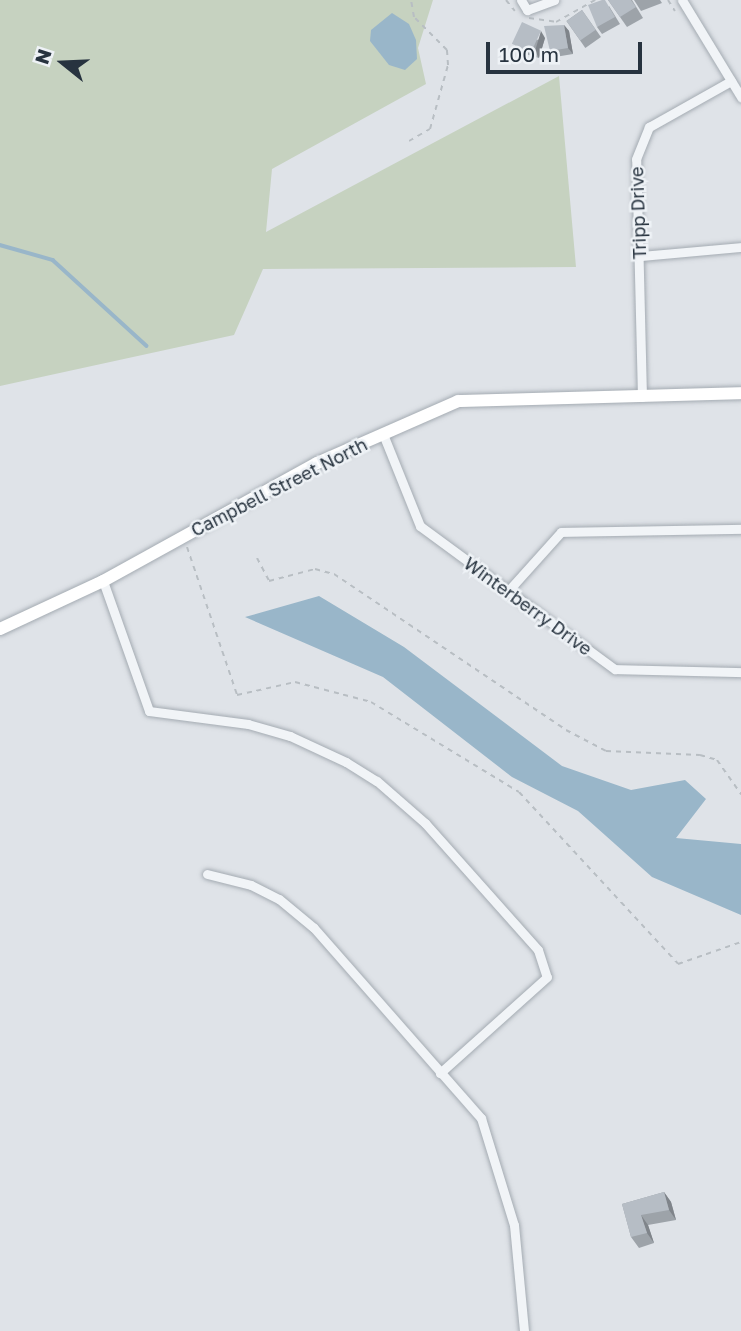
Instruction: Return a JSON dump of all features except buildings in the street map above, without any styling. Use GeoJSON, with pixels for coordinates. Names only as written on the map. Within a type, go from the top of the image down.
{"type":"FeatureCollection","features":[{"type":"Feature","properties":{"kind":"street"},"geometry":{"type":"LineString","coordinates":[[521,0],[527,10],[554,0]]}},
{"type":"Feature","properties":{"kind":"street"},"geometry":{"type":"LineString","coordinates":[[682,0],[741,97]]}},
{"type":"Feature","properties":{"kind":"street","name":"Tripp Drive"},"geometry":{"type":"LineString","coordinates":[[642,397],[636,159],[649,127],[731,80]]}},
{"type":"Feature","properties":{"kind":"street"},"geometry":{"type":"LineString","coordinates":[[640,256],[741,247]]}},
{"type":"Feature","properties":{"kind":"street","name":"Campbell Street North"},"geometry":{"type":"LineString","coordinates":[[0,629],[103,581],[317,463],[458,401],[741,393]]}},
{"type":"Feature","properties":{"kind":"street","name":"Winterberry Drive"},"geometry":{"type":"LineString","coordinates":[[383,434],[420,526],[615,669],[741,672]]}},
{"type":"Feature","properties":{"kind":"street"},"geometry":{"type":"LineString","coordinates":[[508,592],[561,532],[741,529]]}},
{"type":"Feature","properties":{"kind":"street"},"geometry":{"type":"LineString","coordinates":[[103,581],[149,712],[248,724],[289,736],[346,762],[425,823],[538,950],[547,977],[440,1073]]}},
{"type":"Feature","properties":{"kind":"street"},"geometry":{"type":"LineString","coordinates":[[207,874],[251,885],[279,899],[314,928],[481,1118],[491,1140],[514,1225],[524,1331]]}},
{"type":"Feature","properties":{"kind":"path"},"geometry":{"type":"LineString","coordinates":[[409,141],[430,129],[448,65],[447,50],[414,17],[411,0]]}},
{"type":"Feature","properties":{"kind":"path"},"geometry":{"type":"LineString","coordinates":[[506,0],[510,8],[537,23],[556,22],[595,0]]}},
{"type":"Feature","properties":{"kind":"path"},"geometry":{"type":"LineString","coordinates":[[668,0],[675,11]]}},
{"type":"Feature","properties":{"kind":"path"},"geometry":{"type":"LineString","coordinates":[[183,537],[196,565],[237,695],[295,682],[371,702],[520,792],[678,964],[741,942]]}},
{"type":"Feature","properties":{"kind":"path"},"geometry":{"type":"LineString","coordinates":[[257,558],[269,581],[315,569],[334,574],[566,730],[606,751],[700,755],[717,760],[741,794]]}},
{"type":"Feature","properties":{"kind":"green space"},"geometry":{"type":"Polygon","coordinates":[[[0,0],[433,0],[418,48],[426,84],[272,169],[266,232],[559,76],[576,267],[263,269],[234,335],[0,386],[0,0]]]}},
{"type":"Feature","properties":{"kind":"water"},"geometry":{"type":"Polygon","coordinates":[[[392,13],[409,24],[416,40],[417,59],[405,70],[389,65],[370,41],[371,30],[392,13]]]}},
{"type":"Feature","properties":{"kind":"water"},"geometry":{"type":"Polygon","coordinates":[[[319,596],[404,647],[562,766],[631,790],[685,780],[706,799],[676,838],[741,844],[741,915],[652,877],[578,811],[512,777],[383,677],[245,617],[319,596]]]}},
{"type":"Feature","properties":{"kind":"waterway"},"geometry":{"type":"LineString","coordinates":[[0,245],[53,260],[147,346]]}}]}
